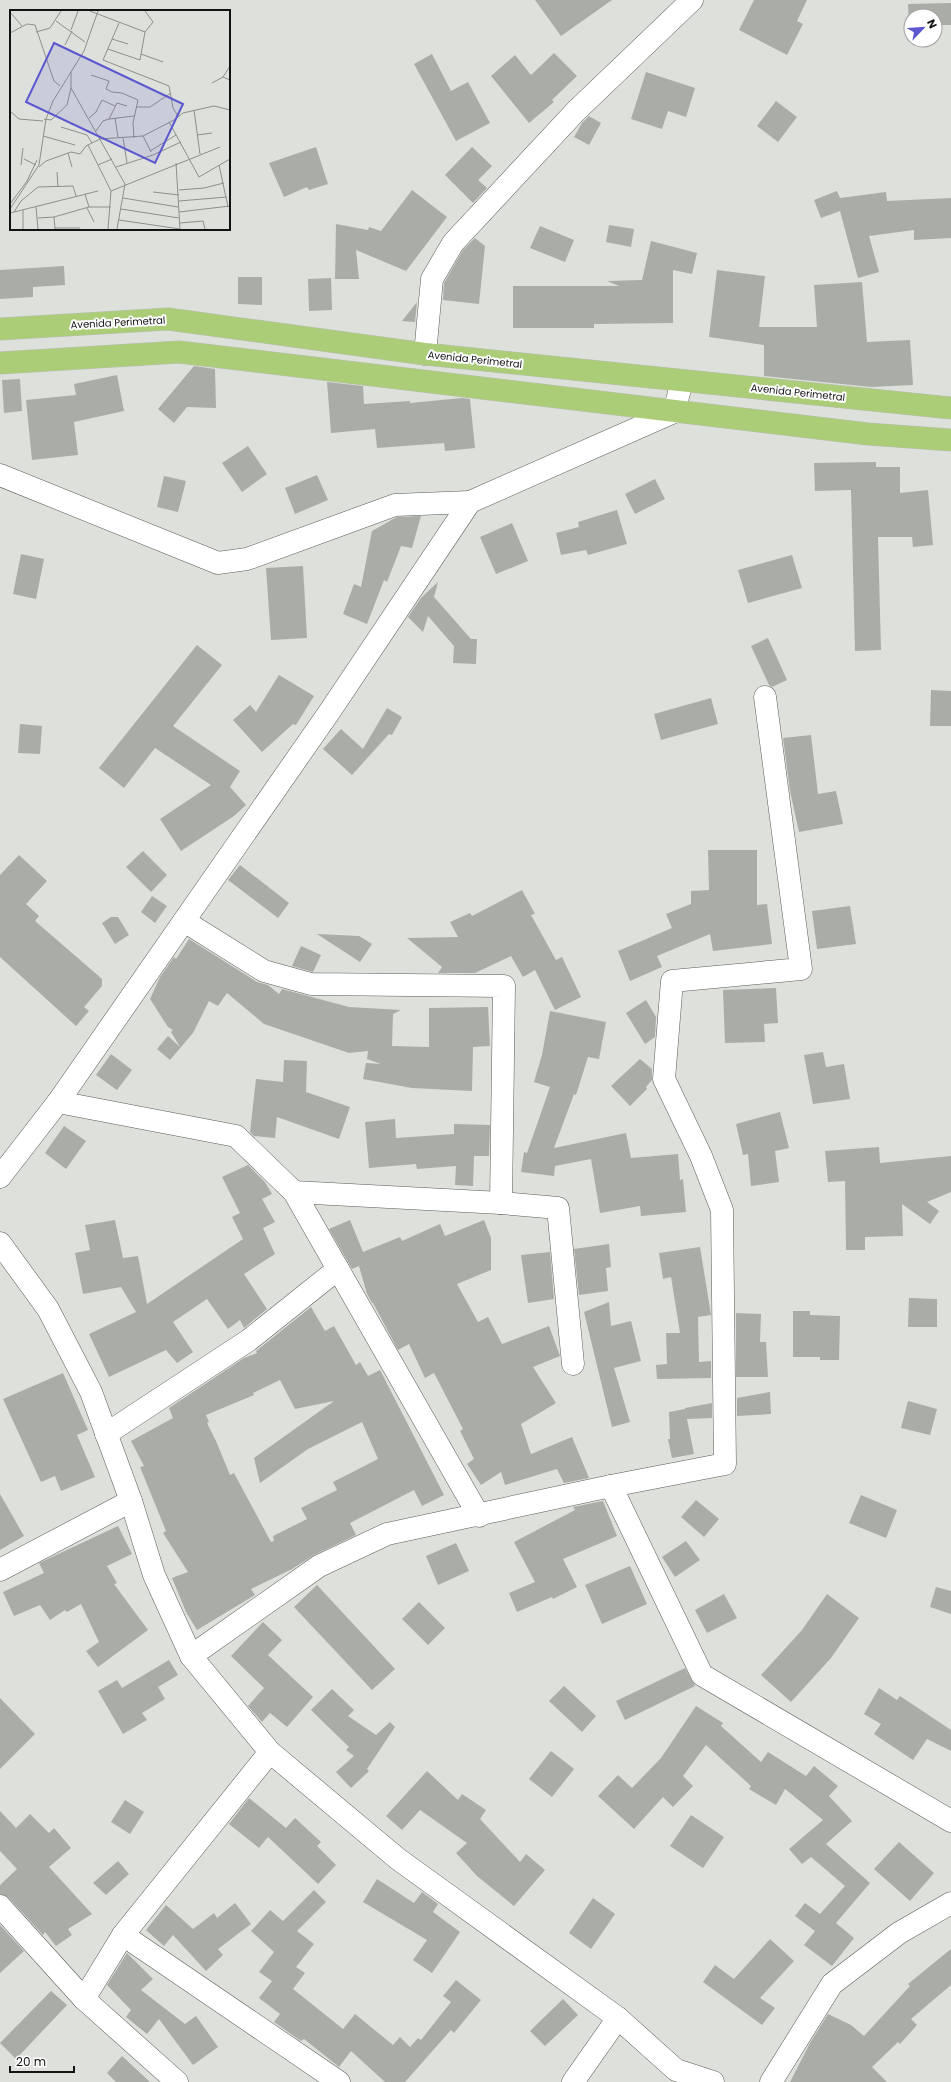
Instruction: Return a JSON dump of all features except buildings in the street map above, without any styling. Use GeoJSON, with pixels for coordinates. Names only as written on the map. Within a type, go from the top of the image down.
{"type":"FeatureCollection","features":[{"type":"Feature","properties":{"kind":"main road","name":"Avenida Perimetral"},"geometry":{"type":"LineString","coordinates":[[0,329],[168,319],[425,354],[951,408]]}},
{"type":"Feature","properties":{"kind":"main road"},"geometry":{"type":"LineString","coordinates":[[0,363],[179,352],[674,412],[868,434],[951,440]]}},
{"type":"Feature","properties":{"kind":"street"},"geometry":{"type":"LineString","coordinates":[[425,354],[432,279],[453,243],[576,111],[692,0]]}},
{"type":"Feature","properties":{"kind":"street"},"geometry":{"type":"LineString","coordinates":[[0,475],[218,563],[247,559],[395,505],[470,502],[674,412],[682,381]]}},
{"type":"Feature","properties":{"kind":"street"},"geometry":{"type":"LineString","coordinates":[[0,1177],[58,1102],[330,710],[470,502]]}},
{"type":"Feature","properties":{"kind":"street"},"geometry":{"type":"LineString","coordinates":[[191,1656],[319,1566],[387,1534],[479,1516],[611,1486],[725,1464],[722,1210],[701,1156],[664,1079],[672,981],[801,969],[765,697]]}},
{"type":"Feature","properties":{"kind":"street"},"geometry":{"type":"LineString","coordinates":[[184,921],[264,971],[311,984],[504,986],[501,1203]]}},
{"type":"Feature","properties":{"kind":"street"},"geometry":{"type":"LineString","coordinates":[[58,1102],[236,1136],[294,1192],[479,1516]]}},
{"type":"Feature","properties":{"kind":"street"},"geometry":{"type":"LineString","coordinates":[[294,1192],[501,1203],[558,1208],[573,1364]]}},
{"type":"Feature","properties":{"kind":"street"},"geometry":{"type":"LineString","coordinates":[[0,1243],[48,1309],[91,1392],[131,1501],[154,1576],[191,1656],[270,1752],[398,1860],[618,2018],[676,2070],[713,2082]]}},
{"type":"Feature","properties":{"kind":"street"},"geometry":{"type":"LineString","coordinates":[[106,1434],[249,1340],[338,1269]]}},
{"type":"Feature","properties":{"kind":"street"},"geometry":{"type":"LineString","coordinates":[[611,1486],[702,1675],[951,1821]]}},
{"type":"Feature","properties":{"kind":"street"},"geometry":{"type":"LineString","coordinates":[[0,1570],[131,1501]]}},
{"type":"Feature","properties":{"kind":"street"},"geometry":{"type":"LineString","coordinates":[[84,1999],[123,1935],[270,1752]]}},
{"type":"Feature","properties":{"kind":"street"},"geometry":{"type":"LineString","coordinates":[[771,2082],[832,1984],[899,1933],[951,1903]]}},
{"type":"Feature","properties":{"kind":"street"},"geometry":{"type":"LineString","coordinates":[[0,1906],[84,1999],[177,2082]]}},
{"type":"Feature","properties":{"kind":"street"},"geometry":{"type":"LineString","coordinates":[[123,1935],[339,2082]]}},
{"type":"Feature","properties":{"kind":"street"},"geometry":{"type":"LineString","coordinates":[[573,2082],[618,2018]]}}]}
